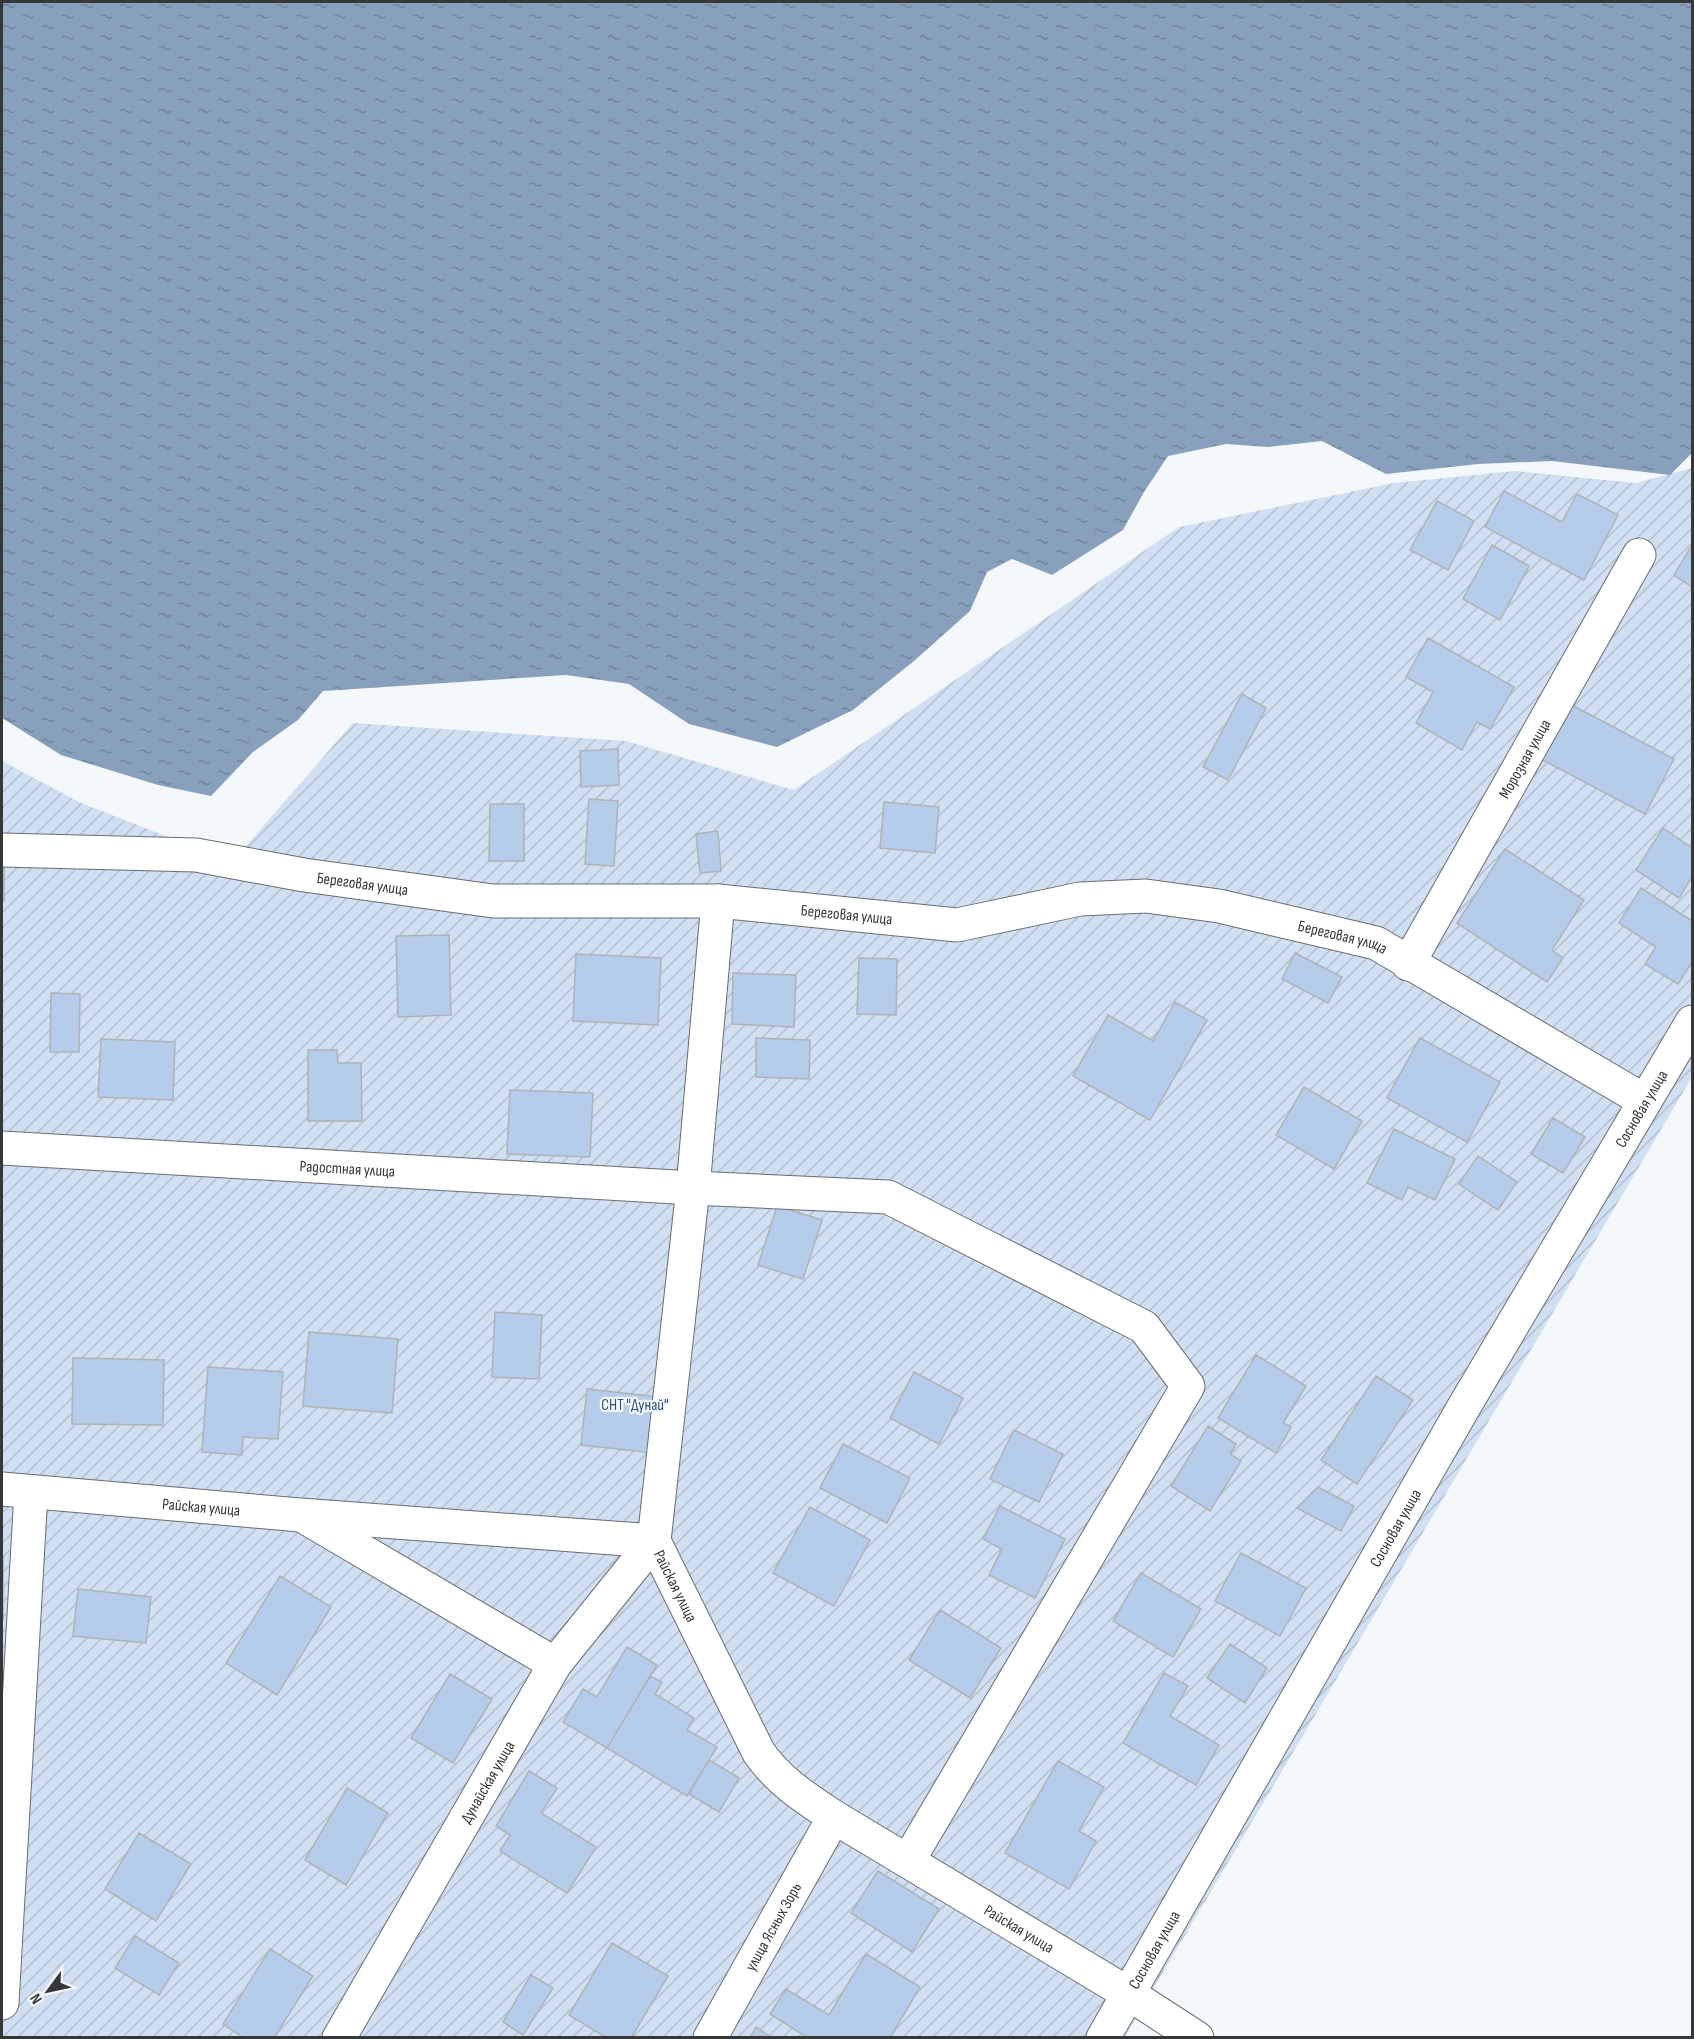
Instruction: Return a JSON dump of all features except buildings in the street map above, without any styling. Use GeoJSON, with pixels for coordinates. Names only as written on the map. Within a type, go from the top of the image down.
{"type":"FeatureCollection","features":[{"type":"Feature","properties":{"kind":"street","name":"Морозная улица"},"geometry":{"type":"LineString","coordinates":[[1408,964],[1639,555]]}},
{"type":"Feature","properties":{"kind":"street","name":"Береговая улица"},"geometry":{"type":"LineString","coordinates":[[2,850],[196,855],[304,875],[494,901],[718,901],[957,925],[1080,899],[1146,896],[1220,906],[1376,944],[1645,1101]]}},
{"type":"Feature","properties":{"kind":"street"},"geometry":{"type":"LineString","coordinates":[[654,1541],[693,1188],[718,901]]}},
{"type":"Feature","properties":{"kind":"street","name":"Сосновая улица"},"geometry":{"type":"LineString","coordinates":[[1103,2037],[1459,1416],[1692,1022]]}},
{"type":"Feature","properties":{"kind":"street","name":"Радостная улица"},"geometry":{"type":"LineString","coordinates":[[2,1148],[888,1197],[1144,1327],[1188,1386],[908,1861]]}},
{"type":"Feature","properties":{"kind":"street"},"geometry":{"type":"LineString","coordinates":[[2,2003],[16,1490]]}},
{"type":"Feature","properties":{"kind":"street","name":"Райская улица"},"geometry":{"type":"LineString","coordinates":[[16,1490],[300,1515],[654,1541],[759,1753],[774,1774],[796,1792],[834,1817],[1197,2037]]}},
{"type":"Feature","properties":{"kind":"street"},"geometry":{"type":"LineString","coordinates":[[300,1515],[555,1664]]}},
{"type":"Feature","properties":{"kind":"street","name":"Дунайская улица"},"geometry":{"type":"LineString","coordinates":[[339,2037],[555,1664],[654,1541]]}},
{"type":"Feature","properties":{"kind":"street","name":"улица Ясных Зорь"},"geometry":{"type":"LineString","coordinates":[[710,2037],[834,1817]]}},
{"type":"Feature","properties":{"kind":"green space","name":"СНТ \"Дунай\""},"geometry":{"type":"Polygon","coordinates":[[[1692,468],[1692,1077],[1125,2037],[2,2037],[2,761],[81,803],[232,862],[353,723],[626,741],[794,790],[1179,527],[1394,483],[1515,471],[1636,483],[1692,468]]]}},
{"type":"Feature","properties":{"kind":"water"},"geometry":{"type":"Polygon","coordinates":[[[2,2],[1692,2],[1692,453],[1670,475],[1552,461],[1478,464],[1386,474],[1322,441],[1268,447],[1226,444],[1168,456],[1144,492],[1123,530],[1052,575],[1012,559],[987,572],[970,611],[914,661],[853,710],[777,747],[689,724],[629,684],[566,675],[323,691],[298,720],[253,752],[211,796],[158,785],[61,755],[2,718],[2,2]]]}}]}
